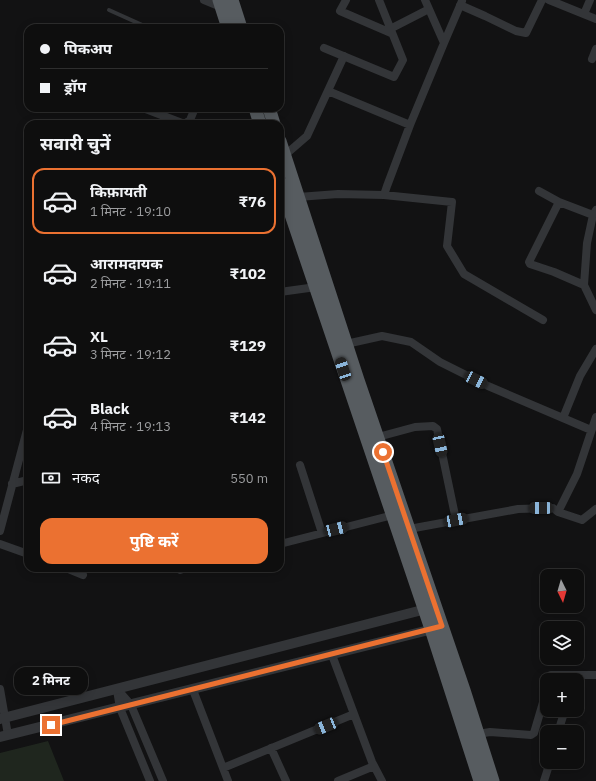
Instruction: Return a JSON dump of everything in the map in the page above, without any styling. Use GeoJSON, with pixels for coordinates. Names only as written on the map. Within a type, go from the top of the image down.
{"type":"FeatureCollection","features":[{"type":"Feature","properties":{"kind":"highway"},"geometry":{"type":"LineString","coordinates":[[224,2],[227,24]]}},
{"type":"Feature","properties":{"kind":"highway"},"geometry":{"type":"LineString","coordinates":[[224,2],[238,24]]}},
{"type":"Feature","properties":{"kind":"highway"},"geometry":{"type":"LineString","coordinates":[[284,155],[409,529],[430,608]]}},
{"type":"Feature","properties":{"kind":"highway"},"geometry":{"type":"LineString","coordinates":[[284,194],[392,515],[430,608],[478,734],[493,781]]}},
{"type":"Feature","properties":{"kind":"highway"},"geometry":{"type":"LineString","coordinates":[[437,628],[480,781]]}},
{"type":"Feature","properties":{"kind":"street"},"geometry":{"type":"LineString","coordinates":[[204,0],[224,2]]}},
{"type":"Feature","properties":{"kind":"street"},"geometry":{"type":"LineString","coordinates":[[346,0],[340,11],[391,31]]}},
{"type":"Feature","properties":{"kind":"street"},"geometry":{"type":"LineString","coordinates":[[324,48],[394,77],[403,60],[379,0]]}},
{"type":"Feature","properties":{"kind":"street"},"geometry":{"type":"LineString","coordinates":[[425,0],[444,44]]}},
{"type":"Feature","properties":{"kind":"street"},"geometry":{"type":"LineString","coordinates":[[384,196],[410,125],[461,2],[516,31],[526,33],[542,0]]}},
{"type":"Feature","properties":{"kind":"street"},"geometry":{"type":"LineString","coordinates":[[549,0],[596,19]]}},
{"type":"Feature","properties":{"kind":"street"},"geometry":{"type":"LineString","coordinates":[[584,14],[590,0]]}},
{"type":"Feature","properties":{"kind":"street"},"geometry":{"type":"LineString","coordinates":[[391,31],[429,10]]}},
{"type":"Feature","properties":{"kind":"street"},"geometry":{"type":"LineString","coordinates":[[592,59],[596,49]]}},
{"type":"Feature","properties":{"kind":"street"},"geometry":{"type":"LineString","coordinates":[[284,155],[307,136],[344,56]]}},
{"type":"Feature","properties":{"kind":"street"},"geometry":{"type":"LineString","coordinates":[[328,91],[410,125]]}},
{"type":"Feature","properties":{"kind":"street"},"geometry":{"type":"LineString","coordinates":[[153,112],[174,120]]}},
{"type":"Feature","properties":{"kind":"street"},"geometry":{"type":"LineString","coordinates":[[539,191],[559,202],[595,212],[587,243],[584,285],[595,306]]}},
{"type":"Feature","properties":{"kind":"street"},"geometry":{"type":"LineString","coordinates":[[298,197],[338,194],[384,196],[452,202],[447,246],[464,274],[543,320]]}},
{"type":"Feature","properties":{"kind":"street"},"geometry":{"type":"LineString","coordinates":[[559,202],[529,262],[530,264],[554,272],[584,285]]}},
{"type":"Feature","properties":{"kind":"street"},"geometry":{"type":"LineString","coordinates":[[284,291],[316,287]]}},
{"type":"Feature","properties":{"kind":"street"},"geometry":{"type":"LineString","coordinates":[[346,344],[382,336],[411,342],[440,362],[488,386],[591,430]]}},
{"type":"Feature","properties":{"kind":"street"},"geometry":{"type":"LineString","coordinates":[[563,418],[580,376],[596,349]]}},
{"type":"Feature","properties":{"kind":"street"},"geometry":{"type":"LineString","coordinates":[[558,512],[577,474],[596,417]]}},
{"type":"Feature","properties":{"kind":"street"},"geometry":{"type":"LineString","coordinates":[[378,438],[415,427],[433,426],[437,429],[456,520]]}},
{"type":"Feature","properties":{"kind":"street"},"geometry":{"type":"LineString","coordinates":[[0,531],[12,484],[24,449]]}},
{"type":"Feature","properties":{"kind":"street"},"geometry":{"type":"LineString","coordinates":[[300,465],[322,533]]}},
{"type":"Feature","properties":{"kind":"street"},"geometry":{"type":"LineString","coordinates":[[12,484],[24,481]]}},
{"type":"Feature","properties":{"kind":"street"},"geometry":{"type":"LineString","coordinates":[[409,529],[518,509],[553,508],[558,512],[582,520],[596,509]]}},
{"type":"Feature","properties":{"kind":"street"},"geometry":{"type":"LineString","coordinates":[[284,543],[392,515]]}},
{"type":"Feature","properties":{"kind":"street"},"geometry":{"type":"LineString","coordinates":[[0,544],[24,553]]}},
{"type":"Feature","properties":{"kind":"street"},"geometry":{"type":"LineString","coordinates":[[76,572],[83,575]]}},
{"type":"Feature","properties":{"kind":"street"},"geometry":{"type":"LineString","coordinates":[[3,719],[430,608]]}},
{"type":"Feature","properties":{"kind":"street"},"geometry":{"type":"LineString","coordinates":[[0,689],[4,736],[437,628]]}},
{"type":"Feature","properties":{"kind":"street"},"geometry":{"type":"LineString","coordinates":[[332,655],[374,766],[382,781]]}},
{"type":"Feature","properties":{"kind":"street"},"geometry":{"type":"LineString","coordinates":[[584,677],[596,675]]}},
{"type":"Feature","properties":{"kind":"street"},"geometry":{"type":"LineString","coordinates":[[117,689],[131,705],[163,781]]}},
{"type":"Feature","properties":{"kind":"street"},"geometry":{"type":"LineString","coordinates":[[117,689],[120,708],[150,781]]}},
{"type":"Feature","properties":{"kind":"street"},"geometry":{"type":"LineString","coordinates":[[193,690],[228,781]]}},
{"type":"Feature","properties":{"kind":"street"},"geometry":{"type":"LineString","coordinates":[[478,734],[490,732],[531,735],[534,733],[540,713]]}},
{"type":"Feature","properties":{"kind":"street"},"geometry":{"type":"LineString","coordinates":[[223,768],[354,714]]}},
{"type":"Feature","properties":{"kind":"street"},"geometry":{"type":"LineString","coordinates":[[271,748],[286,781]]}},
{"type":"Feature","properties":{"kind":"street"},"geometry":{"type":"LineString","coordinates":[[338,781],[374,766]]}},
{"type":"Feature","properties":{"kind":"street"},"geometry":{"type":"LineString","coordinates":[[544,781],[548,769]]}},
{"type":"Feature","properties":{"kind":"lane"},"geometry":{"type":"LineString","coordinates":[[109,10],[140,24]]}},
{"type":"Feature","properties":{"kind":"shaded area"},"geometry":{"type":"Polygon","coordinates":[[[48,741],[64,781],[0,781],[0,753],[48,741]]]}},
{"type":"Feature","properties":{"kind":"route"},"geometry":{"type":"LineString","coordinates":[[51,725],[442,626],[383,452]]}}]}
